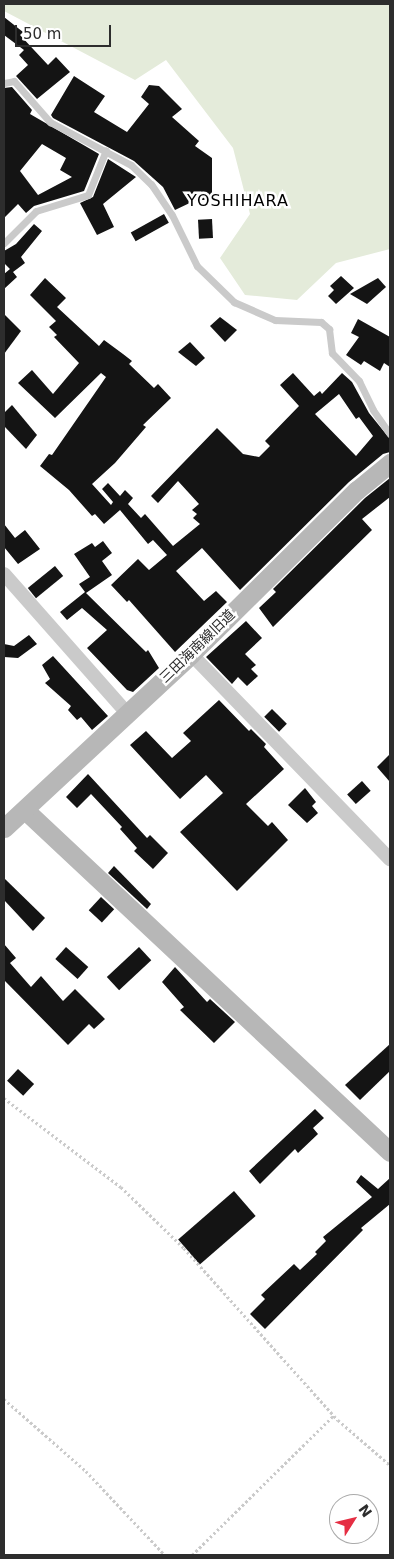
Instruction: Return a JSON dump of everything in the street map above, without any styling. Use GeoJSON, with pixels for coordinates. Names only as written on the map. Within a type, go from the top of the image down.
{"type":"FeatureCollection","features":[{"type":"Feature","properties":{"kind":"street","name":"三田海南線旧道"},"geometry":{"type":"LineString","coordinates":[[4,828],[190,654],[357,490],[390,463]]}},
{"type":"Feature","properties":{"kind":"street"},"geometry":{"type":"LineString","coordinates":[[4,574],[126,712]]}},
{"type":"Feature","properties":{"kind":"street"},"geometry":{"type":"LineString","coordinates":[[190,654],[390,859]]}},
{"type":"Feature","properties":{"kind":"street"},"geometry":{"type":"LineString","coordinates":[[25,810],[390,1152]]}},
{"type":"Feature","properties":{"kind":"lane"},"geometry":{"type":"LineString","coordinates":[[4,83],[14,81],[50,122],[106,150],[131,165],[151,184],[172,215],[197,266],[234,302],[275,320],[321,322],[329,329],[332,354],[359,381],[373,410],[390,434]]}},
{"type":"Feature","properties":{"kind":"lane"},"geometry":{"type":"LineString","coordinates":[[4,243],[36,211],[88,195],[106,150]]}},
{"type":"Feature","properties":{"kind":"path"},"geometry":{"type":"LineString","coordinates":[[4,1098],[121,1187],[184,1248],[334,1415],[390,1465]]}},
{"type":"Feature","properties":{"kind":"path"},"geometry":{"type":"LineString","coordinates":[[4,1399],[86,1472],[165,1555]]}},
{"type":"Feature","properties":{"kind":"path"},"geometry":{"type":"LineString","coordinates":[[192,1555],[334,1415]]}},
{"type":"Feature","properties":{"kind":"green space"},"geometry":{"type":"Polygon","coordinates":[[[4,4],[390,4],[390,249],[336,263],[297,300],[245,295],[220,258],[250,214],[233,148],[166,60],[135,80],[4,11],[4,4]]]}},
{"type":"Feature","properties":{"kind":"building"},"geometry":{"type":"Polygon","coordinates":[[[4,17],[23,32],[20,35],[48,65],[56,57],[70,72],[37,99],[16,76],[28,65],[19,55],[24,50],[4,35],[4,17]]]}},
{"type":"Feature","properties":{"kind":"building"},"geometry":{"type":"Polygon","coordinates":[[[74,76],[105,96],[94,112],[127,132],[149,104],[141,97],[149,85],[159,86],[182,109],[172,117],[199,141],[195,146],[212,158],[212,200],[196,200],[175,210],[163,187],[134,161],[53,118],[51,115],[74,76]]]}},
{"type":"Feature","properties":{"kind":"building"},"geometry":{"type":"Polygon","coordinates":[[[12,87],[32,110],[30,114],[99,154],[84,191],[34,206],[26,213],[18,204],[4,218],[4,88],[12,87]],[[42,144],[20,171],[38,195],[72,177],[60,170],[66,158],[42,144]]]}},
{"type":"Feature","properties":{"kind":"building"},"geometry":{"type":"Polygon","coordinates":[[[108,159],[136,177],[103,204],[114,227],[97,235],[80,203],[93,197],[108,159]]]}},
{"type":"Feature","properties":{"kind":"building"},"geometry":{"type":"Polygon","coordinates":[[[164,214],[169,223],[136,241],[131,232],[164,214]]]}},
{"type":"Feature","properties":{"kind":"building"},"geometry":{"type":"Polygon","coordinates":[[[212,219],[213,238],[199,239],[198,220],[212,219]]]}},
{"type":"Feature","properties":{"kind":"building"},"geometry":{"type":"Polygon","coordinates":[[[34,224],[42,231],[21,257],[25,263],[13,272],[17,277],[4,289],[4,274],[10,269],[4,263],[4,251],[16,244],[34,224]]]}},
{"type":"Feature","properties":{"kind":"building"},"geometry":{"type":"Polygon","coordinates":[[[341,276],[354,288],[336,304],[328,296],[334,290],[330,286],[341,276]]]}},
{"type":"Feature","properties":{"kind":"building"},"geometry":{"type":"Polygon","coordinates":[[[45,278],[66,298],[57,307],[99,346],[104,340],[132,361],[129,364],[154,388],[158,384],[171,398],[143,425],[146,427],[115,463],[92,484],[111,505],[113,502],[102,489],[108,483],[120,496],[125,490],[133,498],[128,504],[141,518],[145,514],[173,546],[200,524],[193,518],[197,514],[192,510],[199,504],[178,481],[158,503],[151,496],[217,428],[243,454],[259,457],[270,446],[265,441],[299,406],[280,385],[293,373],[314,396],[320,391],[322,394],[342,373],[352,382],[369,413],[390,439],[390,452],[383,454],[349,482],[240,590],[202,548],[176,571],[204,601],[216,591],[227,602],[175,652],[129,600],[127,602],[111,585],[138,559],[149,570],[167,555],[153,540],[148,544],[120,510],[104,524],[95,514],[92,516],[69,490],[40,466],[49,454],[52,455],[106,377],[101,373],[55,418],[18,383],[32,370],[53,394],[79,363],[54,337],[57,335],[49,327],[56,321],[30,295],[45,278]],[[339,394],[315,414],[356,456],[373,436],[359,417],[356,419],[339,394]]]}},
{"type":"Feature","properties":{"kind":"building"},"geometry":{"type":"Polygon","coordinates":[[[378,278],[386,287],[367,304],[350,294],[378,278]]]}},
{"type":"Feature","properties":{"kind":"building"},"geometry":{"type":"Polygon","coordinates":[[[4,314],[21,331],[4,354],[4,314]]]}},
{"type":"Feature","properties":{"kind":"building"},"geometry":{"type":"Polygon","coordinates":[[[220,317],[237,330],[225,342],[210,326],[220,317]]]}},
{"type":"Feature","properties":{"kind":"building"},"geometry":{"type":"Polygon","coordinates":[[[358,319],[390,337],[390,367],[384,363],[380,371],[364,361],[361,365],[346,355],[359,337],[351,333],[358,319]]]}},
{"type":"Feature","properties":{"kind":"building"},"geometry":{"type":"Polygon","coordinates":[[[190,342],[205,358],[196,366],[178,352],[190,342]]]}},
{"type":"Feature","properties":{"kind":"building"},"geometry":{"type":"Polygon","coordinates":[[[12,405],[37,435],[26,449],[4,426],[4,413],[12,405]]]}},
{"type":"Feature","properties":{"kind":"building"},"geometry":{"type":"Polygon","coordinates":[[[390,478],[390,497],[362,519],[372,530],[273,627],[259,608],[276,592],[273,589],[365,498],[390,478]]]}},
{"type":"Feature","properties":{"kind":"building"},"geometry":{"type":"Polygon","coordinates":[[[4,524],[15,538],[25,530],[40,549],[18,564],[4,547],[4,524]]]}},
{"type":"Feature","properties":{"kind":"building"},"geometry":{"type":"Polygon","coordinates":[[[103,541],[112,553],[102,561],[112,575],[86,593],[146,652],[148,650],[159,668],[133,692],[127,690],[87,648],[107,630],[82,608],[67,620],[60,612],[85,592],[79,584],[90,577],[74,554],[92,543],[95,547],[103,541]]]}},
{"type":"Feature","properties":{"kind":"building"},"geometry":{"type":"Polygon","coordinates":[[[55,566],[63,576],[36,598],[28,588],[55,566]]]}},
{"type":"Feature","properties":{"kind":"building"},"geometry":{"type":"Polygon","coordinates":[[[246,621],[262,638],[245,654],[256,665],[251,669],[258,676],[247,686],[238,677],[232,684],[206,657],[246,621]]]}},
{"type":"Feature","properties":{"kind":"building"},"geometry":{"type":"Polygon","coordinates":[[[29,635],[37,644],[18,658],[4,657],[4,644],[14,646],[29,635]]]}},
{"type":"Feature","properties":{"kind":"building"},"geometry":{"type":"Polygon","coordinates":[[[53,656],[108,716],[92,730],[81,717],[77,720],[68,710],[71,706],[45,683],[50,679],[42,665],[53,656]]]}},
{"type":"Feature","properties":{"kind":"building"},"geometry":{"type":"Polygon","coordinates":[[[219,700],[249,731],[251,729],[266,744],[264,747],[284,769],[246,804],[268,826],[272,822],[288,840],[237,891],[180,832],[223,793],[206,775],[180,799],[130,745],[146,731],[172,758],[191,741],[183,733],[219,700]]]}},
{"type":"Feature","properties":{"kind":"building"},"geometry":{"type":"Polygon","coordinates":[[[272,709],[287,724],[279,732],[264,717],[272,709]]]}},
{"type":"Feature","properties":{"kind":"building"},"geometry":{"type":"Polygon","coordinates":[[[390,754],[390,782],[377,767],[390,754]]]}},
{"type":"Feature","properties":{"kind":"building"},"geometry":{"type":"Polygon","coordinates":[[[88,774],[147,838],[150,835],[168,853],[153,869],[134,851],[137,848],[120,829],[122,827],[91,794],[77,808],[66,797],[88,774]]]}},
{"type":"Feature","properties":{"kind":"building"},"geometry":{"type":"Polygon","coordinates":[[[362,781],[371,791],[356,804],[347,794],[362,781]]]}},
{"type":"Feature","properties":{"kind":"building"},"geometry":{"type":"Polygon","coordinates":[[[305,788],[316,802],[312,806],[318,813],[307,823],[288,805],[305,788]]]}},
{"type":"Feature","properties":{"kind":"building"},"geometry":{"type":"Polygon","coordinates":[[[114,866],[151,904],[147,909],[108,873],[114,866]]]}},
{"type":"Feature","properties":{"kind":"building"},"geometry":{"type":"Polygon","coordinates":[[[4,878],[45,918],[33,931],[4,900],[4,878]]]}},
{"type":"Feature","properties":{"kind":"building"},"geometry":{"type":"Polygon","coordinates":[[[101,897],[114,909],[102,922],[89,910],[101,897]]]}},
{"type":"Feature","properties":{"kind":"building"},"geometry":{"type":"Polygon","coordinates":[[[4,944],[16,958],[10,963],[31,987],[41,976],[63,1001],[75,989],[105,1019],[94,1029],[89,1024],[68,1045],[4,980],[4,944]]]}},
{"type":"Feature","properties":{"kind":"building"},"geometry":{"type":"Polygon","coordinates":[[[66,947],[88,967],[78,979],[55,959],[66,947]]]}},
{"type":"Feature","properties":{"kind":"building"},"geometry":{"type":"Polygon","coordinates":[[[139,947],[151,960],[119,990],[107,977],[139,947]]]}},
{"type":"Feature","properties":{"kind":"building"},"geometry":{"type":"Polygon","coordinates":[[[175,967],[207,1002],[210,999],[235,1022],[214,1043],[180,1010],[184,1007],[162,982],[175,967]]]}},
{"type":"Feature","properties":{"kind":"building"},"geometry":{"type":"Polygon","coordinates":[[[390,1044],[390,1071],[360,1100],[345,1085],[390,1044]]]}},
{"type":"Feature","properties":{"kind":"building"},"geometry":{"type":"Polygon","coordinates":[[[18,1069],[34,1084],[23,1096],[7,1081],[18,1069]]]}},
{"type":"Feature","properties":{"kind":"building"},"geometry":{"type":"Polygon","coordinates":[[[315,1109],[324,1118],[313,1128],[318,1134],[298,1153],[295,1149],[260,1184],[249,1171],[315,1109]]]}},
{"type":"Feature","properties":{"kind":"building"},"geometry":{"type":"Polygon","coordinates":[[[361,1175],[378,1189],[390,1178],[390,1204],[361,1228],[363,1230],[265,1329],[250,1314],[265,1299],[261,1295],[294,1264],[300,1270],[317,1254],[315,1252],[326,1241],[323,1237],[372,1197],[356,1182],[361,1175]]]}},
{"type":"Feature","properties":{"kind":"building"},"geometry":{"type":"Polygon","coordinates":[[[234,1191],[256,1216],[200,1264],[178,1240],[234,1191]]]}},
{"type":"Feature","properties":{"kind":"district","name":"YOSHIHARA"},"geometry":{"type":"Point","coordinates":[238,201]}}]}
